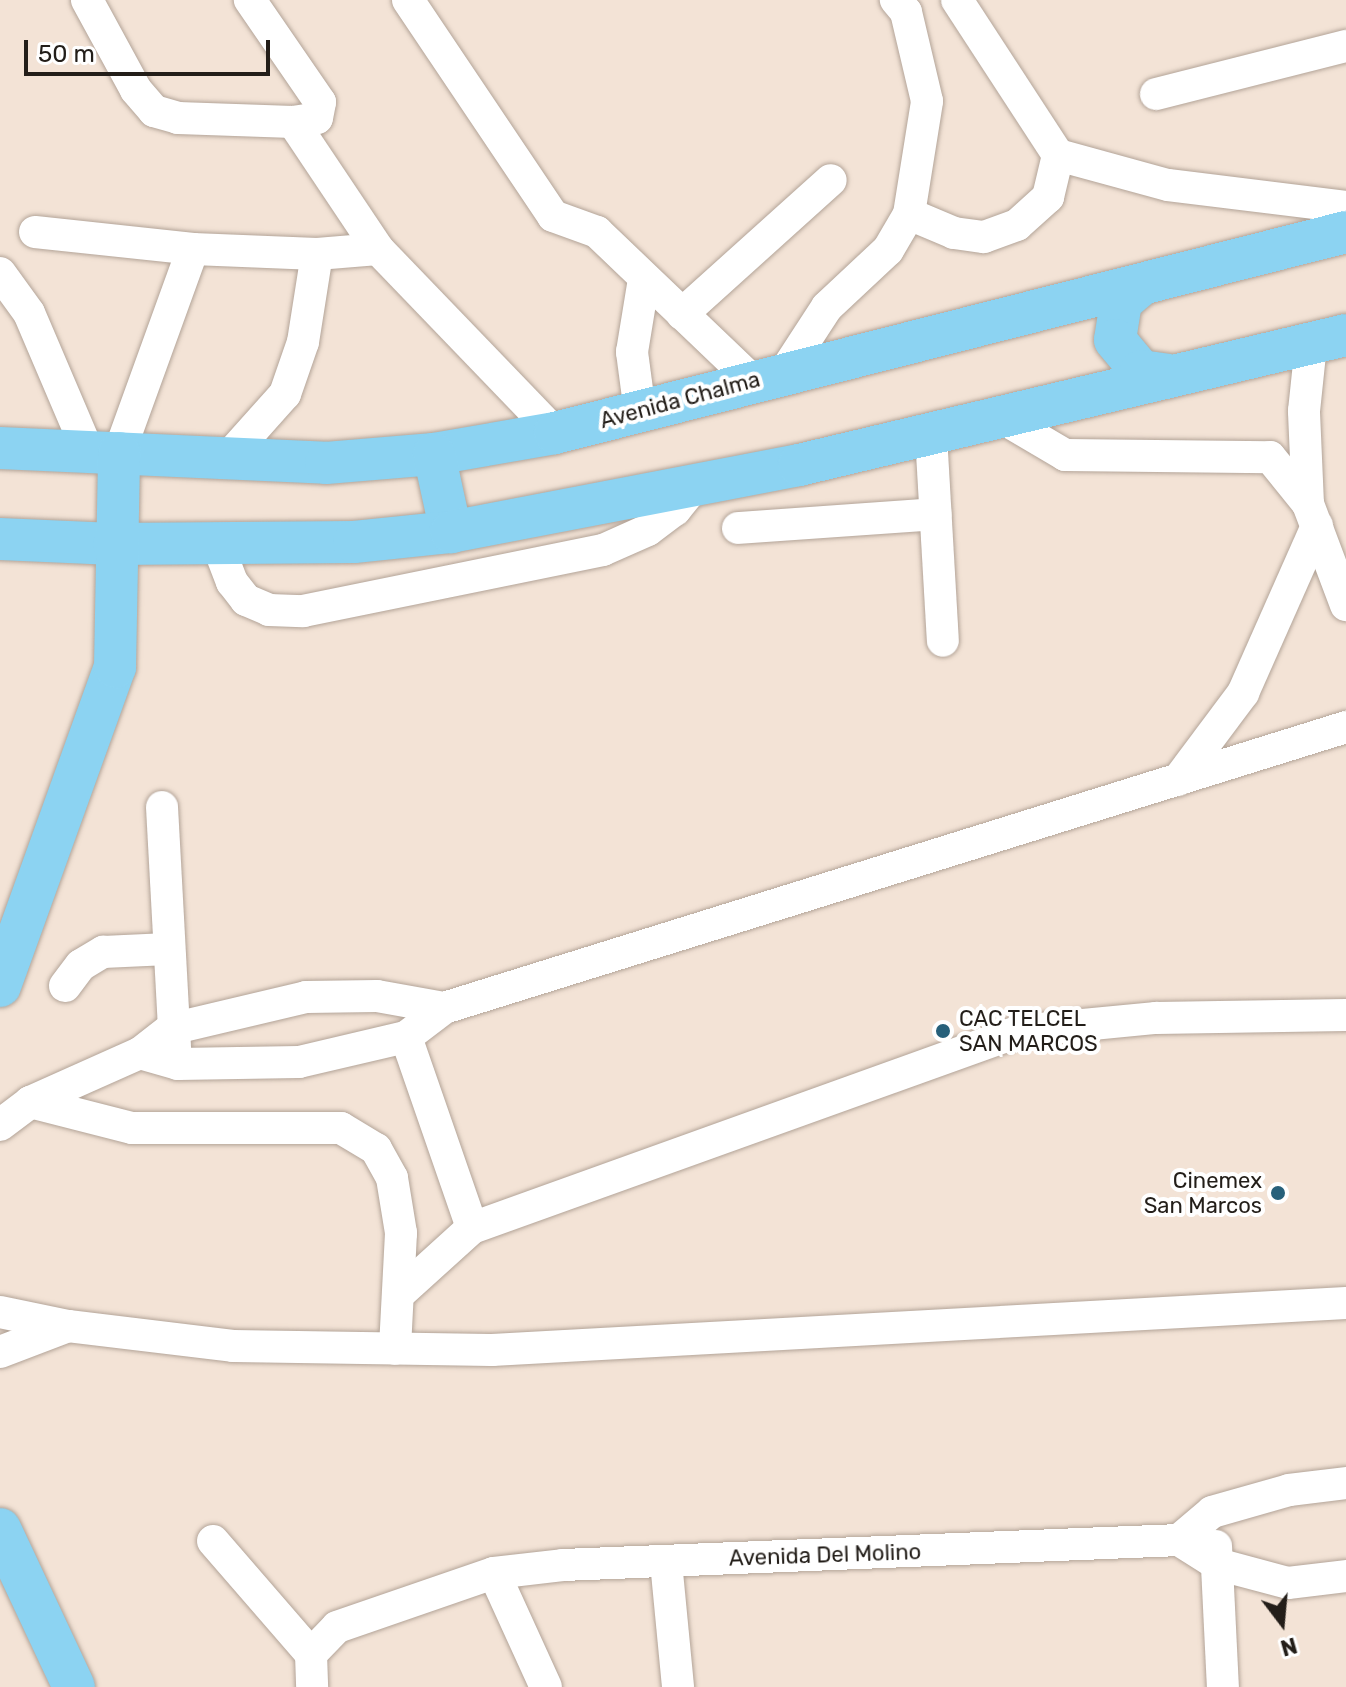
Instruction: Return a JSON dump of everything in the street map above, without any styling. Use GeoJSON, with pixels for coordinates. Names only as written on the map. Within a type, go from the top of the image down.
{"type":"FeatureCollection","features":[{"type":"Feature","properties":{"kind":"main road","name":"Avenida Chalma"},"geometry":{"type":"LineString","coordinates":[[0,448],[225,461],[326,463],[434,454],[555,433],[1346,232]]}},
{"type":"Feature","properties":{"kind":"main road"},"geometry":{"type":"LineString","coordinates":[[1140,286],[1121,302],[1115,340],[1141,371],[1168,375]]}},
{"type":"Feature","properties":{"kind":"main road"},"geometry":{"type":"LineString","coordinates":[[0,539],[114,544],[354,542],[460,530],[931,435],[1004,419],[1168,375],[1329,340]]}},
{"type":"Feature","properties":{"kind":"main road"},"geometry":{"type":"LineString","coordinates":[[0,986],[115,667],[114,544],[104,452]]}},
{"type":"Feature","properties":{"kind":"main road"},"geometry":{"type":"LineString","coordinates":[[434,454],[460,530]]}},
{"type":"Feature","properties":{"kind":"main road"},"geometry":{"type":"LineString","coordinates":[[0,1529],[74,1687]]}},
{"type":"Feature","properties":{"kind":"street"},"geometry":{"type":"LineString","coordinates":[[87,0],[136,90],[154,111],[178,118],[293,122],[317,118],[320,102],[250,0]]}},
{"type":"Feature","properties":{"kind":"street"},"geometry":{"type":"LineString","coordinates":[[408,0],[553,216],[597,232],[682,314],[768,377],[827,307],[888,250],[909,214],[927,101],[906,12],[896,0]]}},
{"type":"Feature","properties":{"kind":"street"},"geometry":{"type":"LineString","coordinates":[[957,0],[1058,155],[1168,185],[1346,207]]}},
{"type":"Feature","properties":{"kind":"street"},"geometry":{"type":"LineString","coordinates":[[1156,94],[1339,52]]}},
{"type":"Feature","properties":{"kind":"street"},"geometry":{"type":"LineString","coordinates":[[293,122],[378,249],[555,433]]}},
{"type":"Feature","properties":{"kind":"street"},"geometry":{"type":"LineString","coordinates":[[909,214],[954,233],[984,237],[1017,225],[1048,197],[1058,155]]}},
{"type":"Feature","properties":{"kind":"street"},"geometry":{"type":"LineString","coordinates":[[682,314],[831,180]]}},
{"type":"Feature","properties":{"kind":"street"},"geometry":{"type":"LineString","coordinates":[[35,232],[193,249],[317,254],[378,249]]}},
{"type":"Feature","properties":{"kind":"street"},"geometry":{"type":"LineString","coordinates":[[104,452],[193,249]]}},
{"type":"Feature","properties":{"kind":"street"},"geometry":{"type":"LineString","coordinates":[[225,461],[285,394],[303,342],[317,254]]}},
{"type":"Feature","properties":{"kind":"street"},"geometry":{"type":"LineString","coordinates":[[0,273],[15,316],[104,452]]}},
{"type":"Feature","properties":{"kind":"street"},"geometry":{"type":"LineString","coordinates":[[640,412],[632,352],[644,279]]}},
{"type":"Feature","properties":{"kind":"street"},"geometry":{"type":"LineString","coordinates":[[1178,780],[1243,693],[1312,515],[1304,411],[1329,340]]}},
{"type":"Feature","properties":{"kind":"street"},"geometry":{"type":"LineString","coordinates":[[1004,419],[1065,455],[1270,457],[1312,515],[1346,605]]}},
{"type":"Feature","properties":{"kind":"street"},"geometry":{"type":"LineString","coordinates":[[931,435],[943,641]]}},
{"type":"Feature","properties":{"kind":"street"},"geometry":{"type":"LineString","coordinates":[[217,543],[232,582],[246,600],[269,610],[303,611],[603,550],[648,530],[675,510],[695,485]]}},
{"type":"Feature","properties":{"kind":"street"},"geometry":{"type":"LineString","coordinates":[[738,528],[936,514]]}},
{"type":"Feature","properties":{"kind":"street"},"geometry":{"type":"LineString","coordinates":[[460,530],[481,575]]}},
{"type":"Feature","properties":{"kind":"street"},"geometry":{"type":"LineString","coordinates":[[140,1053],[178,1064],[299,1062],[406,1037],[444,1008],[1346,727]]}},
{"type":"Feature","properties":{"kind":"street"},"geometry":{"type":"LineString","coordinates":[[162,807],[171,1029],[178,1064]]}},
{"type":"Feature","properties":{"kind":"street"},"geometry":{"type":"LineString","coordinates":[[65,986],[81,965],[103,952],[168,949]]}},
{"type":"Feature","properties":{"kind":"street"},"geometry":{"type":"LineString","coordinates":[[0,1125],[30,1102],[140,1053],[171,1029],[306,997],[377,996],[444,1008]]}},
{"type":"Feature","properties":{"kind":"street"},"geometry":{"type":"LineString","coordinates":[[398,1295],[472,1228],[1020,1031],[1156,1018],[1346,1015]]}},
{"type":"Feature","properties":{"kind":"street"},"geometry":{"type":"LineString","coordinates":[[406,1037],[472,1228]]}},
{"type":"Feature","properties":{"kind":"street"},"geometry":{"type":"LineString","coordinates":[[30,1102],[132,1128],[341,1128],[376,1149],[392,1178],[401,1233],[395,1349]]}},
{"type":"Feature","properties":{"kind":"street"},"geometry":{"type":"LineString","coordinates":[[0,1312],[68,1326],[233,1346],[492,1350],[1346,1303]]}},
{"type":"Feature","properties":{"kind":"street"},"geometry":{"type":"LineString","coordinates":[[0,1352],[68,1326]]}},
{"type":"Feature","properties":{"kind":"street"},"geometry":{"type":"LineString","coordinates":[[1346,1483],[1289,1490],[1212,1512],[1179,1540],[1217,1564],[1288,1583],[1346,1576]]}},
{"type":"Feature","properties":{"kind":"street"},"geometry":{"type":"LineString","coordinates":[[1212,1512],[1223,1687]]}},
{"type":"Feature","properties":{"kind":"street","name":"Avenida Del Molino"},"geometry":{"type":"LineString","coordinates":[[311,1654],[337,1627],[494,1573],[666,1562],[1179,1540]]}},
{"type":"Feature","properties":{"kind":"street"},"geometry":{"type":"LineString","coordinates":[[213,1541],[311,1654],[312,1687]]}},
{"type":"Feature","properties":{"kind":"street"},"geometry":{"type":"LineString","coordinates":[[666,1562],[678,1687]]}},
{"type":"Feature","properties":{"kind":"street"},"geometry":{"type":"LineString","coordinates":[[494,1573],[546,1687]]}},
{"type":"Feature","properties":{"kind":"place","name":"CAC TELCEL SAN MARCOS"},"geometry":{"type":"Point","coordinates":[943,1031]}},
{"type":"Feature","properties":{"kind":"place","name":"Cinemex San Marcos"},"geometry":{"type":"Point","coordinates":[1278,1193]}}]}
